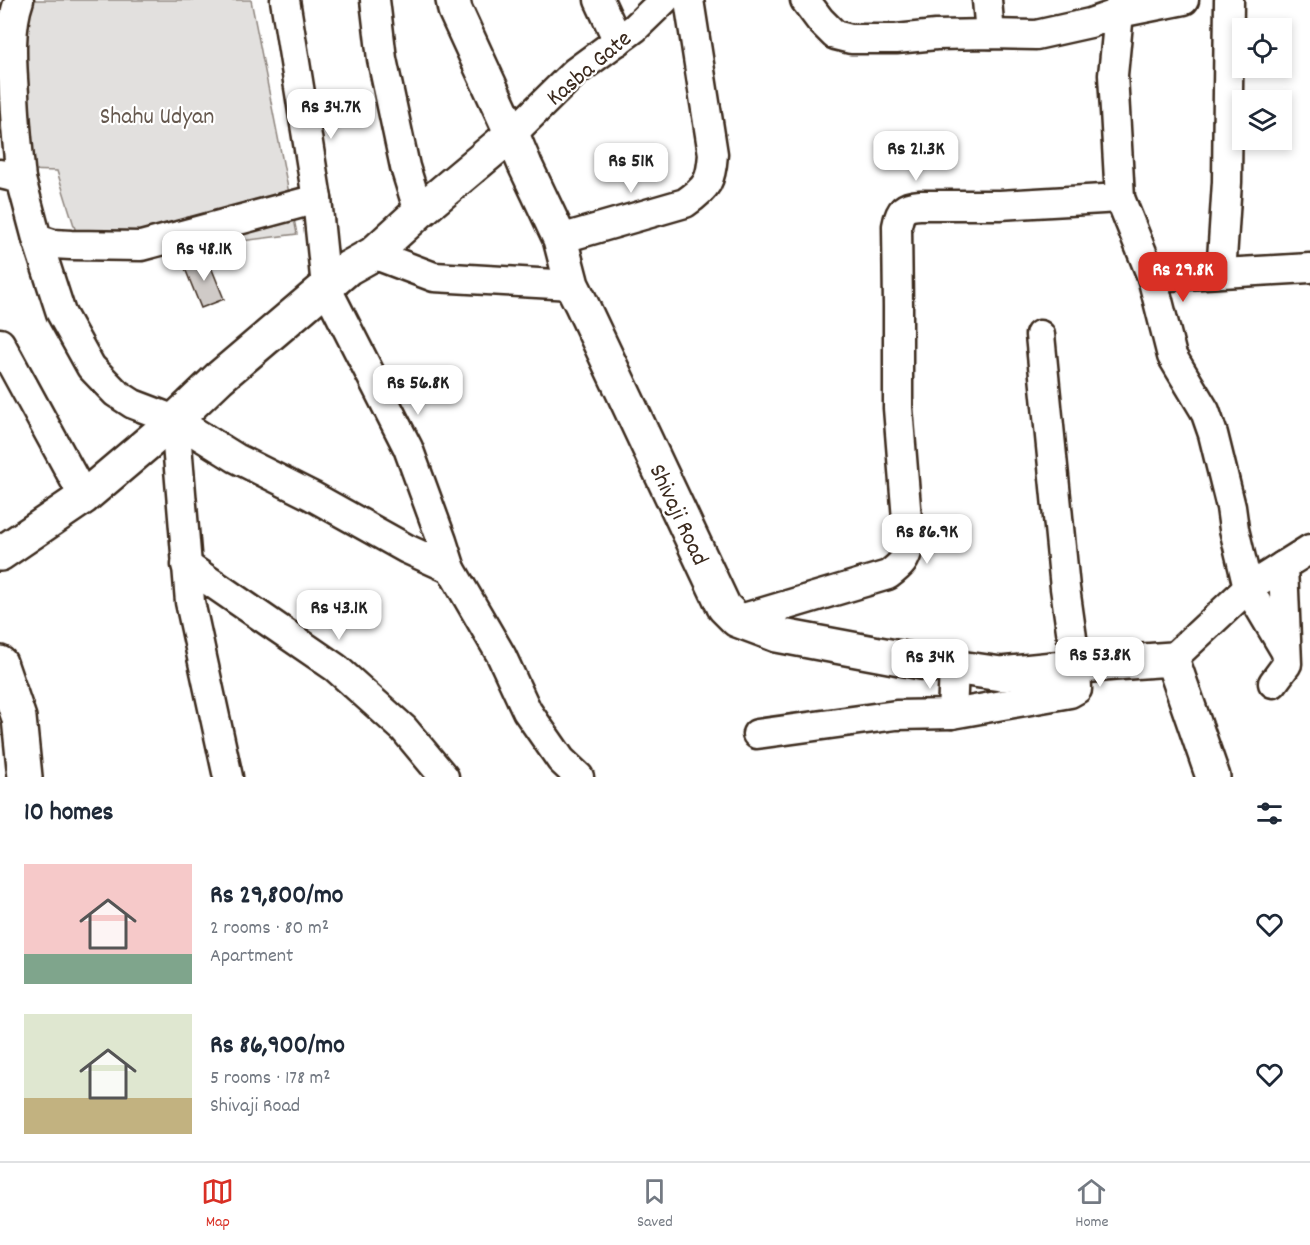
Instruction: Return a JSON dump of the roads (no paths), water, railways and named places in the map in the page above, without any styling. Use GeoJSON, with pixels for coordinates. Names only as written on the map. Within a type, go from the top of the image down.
{"type":"FeatureCollection","features":[{"type":"Feature","properties":{"kind":"main road","name":"Shivaji Road"},"geometry":{"type":"LineString","coordinates":[[453,0],[455,10],[560,239],[573,285],[724,607],[737,621]]}},
{"type":"Feature","properties":{"kind":"main road"},"geometry":{"type":"LineString","coordinates":[[0,554],[84,497],[348,268],[373,254],[512,134]]}},
{"type":"Feature","properties":{"kind":"main road"},"geometry":{"type":"LineString","coordinates":[[737,621],[777,635],[954,668],[1001,674],[1172,659],[1213,777]]}},
{"type":"Feature","properties":{"kind":"main road"},"geometry":{"type":"LineString","coordinates":[[0,663],[19,718],[26,777]]}},
{"type":"Feature","properties":{"kind":"street"},"geometry":{"type":"LineString","coordinates":[[20,0],[15,12],[12,61],[17,143],[10,176],[36,239],[60,313],[91,367],[116,393],[134,404],[175,420],[236,458],[312,496],[407,549],[451,569]]}},
{"type":"Feature","properties":{"kind":"street"},"geometry":{"type":"LineString","coordinates":[[285,0],[317,199],[326,287],[408,448],[451,569],[501,655],[527,711],[561,760],[579,777]]}},
{"type":"Feature","properties":{"kind":"street"},"geometry":{"type":"LineString","coordinates":[[375,0],[382,59],[405,167],[419,212]]}},
{"type":"Feature","properties":{"kind":"street"},"geometry":{"type":"LineString","coordinates":[[599,0],[618,41]]}},
{"type":"Feature","properties":{"kind":"street","name":"Kasba Gate"},"geometry":{"type":"LineString","coordinates":[[512,134],[575,72],[635,28],[664,0]]}},
{"type":"Feature","properties":{"kind":"street"},"geometry":{"type":"LineString","coordinates":[[560,239],[685,203],[699,193],[708,182],[713,154],[689,0]]}},
{"type":"Feature","properties":{"kind":"street"},"geometry":{"type":"LineString","coordinates":[[805,0],[835,35],[851,39],[896,39],[990,33],[1036,35],[1090,23],[1120,6],[1184,0]]}},
{"type":"Feature","properties":{"kind":"street"},"geometry":{"type":"LineString","coordinates":[[987,0],[990,33]]}},
{"type":"Feature","properties":{"kind":"street"},"geometry":{"type":"LineString","coordinates":[[1222,259],[1227,182],[1229,0]]}},
{"type":"Feature","properties":{"kind":"street"},"geometry":{"type":"LineString","coordinates":[[1120,6],[1113,75],[1120,198],[1152,277],[1172,356],[1205,411],[1213,434],[1248,588],[1286,652]]}},
{"type":"Feature","properties":{"kind":"street"},"geometry":{"type":"LineString","coordinates":[[737,621],[888,575],[903,563],[907,554],[909,544],[898,408],[904,239],[897,226],[903,210],[911,206],[1000,205],[1120,198]]}},
{"type":"Feature","properties":{"kind":"street"},"geometry":{"type":"LineString","coordinates":[[36,239],[71,245],[141,246],[317,199]]}},
{"type":"Feature","properties":{"kind":"street"},"geometry":{"type":"LineString","coordinates":[[373,254],[434,277],[573,285]]}},
{"type":"Feature","properties":{"kind":"street"},"geometry":{"type":"LineString","coordinates":[[1152,277],[1310,268]]}},
{"type":"Feature","properties":{"kind":"street"},"geometry":{"type":"LineString","coordinates":[[757,734],[896,715],[952,714],[1070,693],[1077,689],[1040,335]]}},
{"type":"Feature","properties":{"kind":"street"},"geometry":{"type":"LineString","coordinates":[[0,343],[84,497]]}},
{"type":"Feature","properties":{"kind":"street"},"geometry":{"type":"LineString","coordinates":[[175,420],[190,602],[228,777]]}},
{"type":"Feature","properties":{"kind":"street"},"geometry":{"type":"LineString","coordinates":[[1172,659],[1248,588],[1310,549]]}},
{"type":"Feature","properties":{"kind":"street"},"geometry":{"type":"LineString","coordinates":[[186,565],[336,668],[404,729],[444,777]]}},
{"type":"Feature","properties":{"kind":"street"},"geometry":{"type":"LineString","coordinates":[[1273,683],[1287,664],[1283,566]]}},
{"type":"Feature","properties":{"kind":"street"},"geometry":{"type":"LineString","coordinates":[[952,714],[954,668]]}},
{"type":"Feature","properties":{"kind":"park label","name":"Shahu Udyan"},"geometry":{"type":"Point","coordinates":[157,115]}}]}
